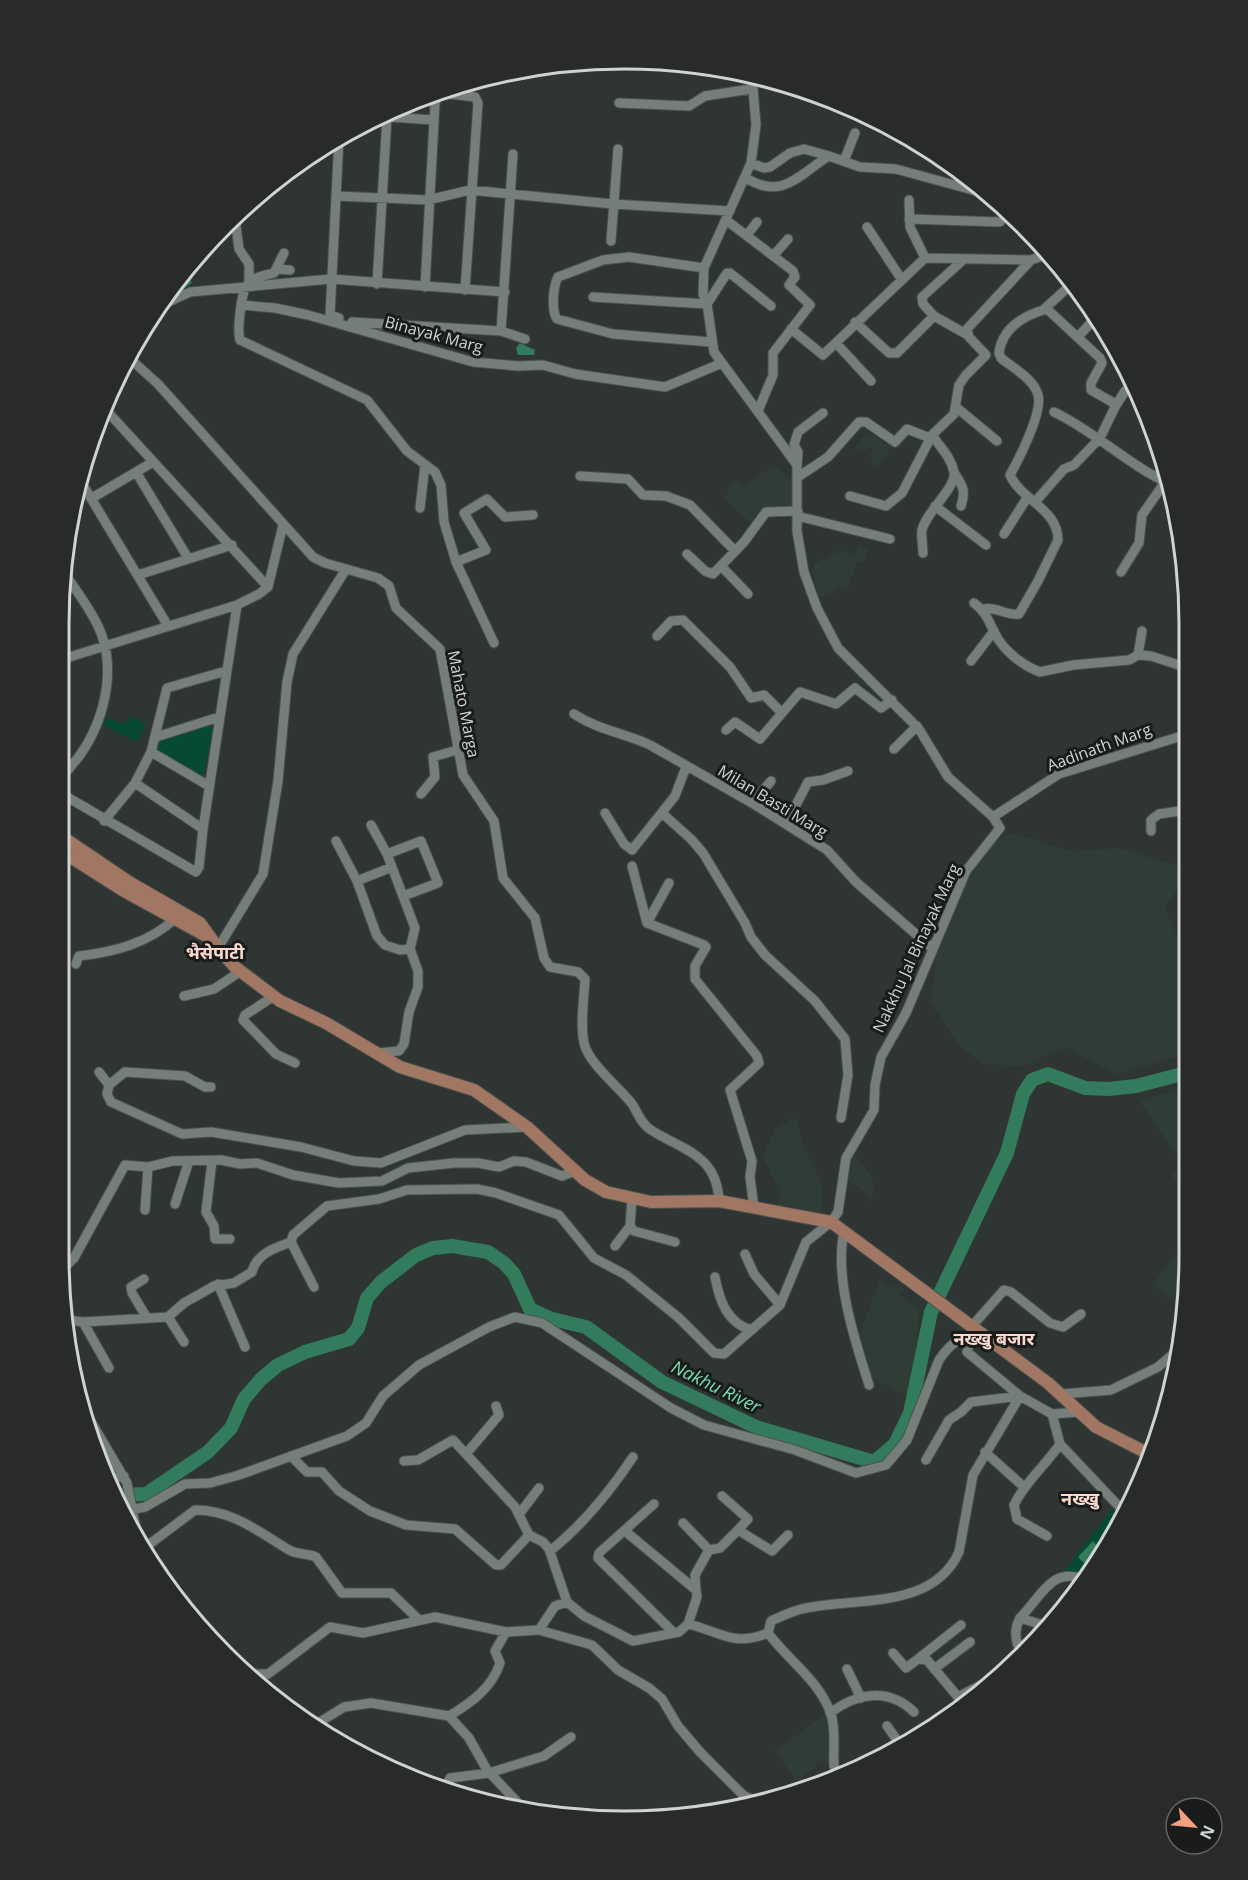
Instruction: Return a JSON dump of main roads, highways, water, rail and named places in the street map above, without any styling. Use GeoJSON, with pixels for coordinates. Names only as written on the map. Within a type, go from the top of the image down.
{"type":"FeatureCollection","features":[{"type":"Feature","properties":{"kind":"main road"},"geometry":{"type":"LineString","coordinates":[[69,842],[126,886],[214,943]]}},
{"type":"Feature","properties":{"kind":"main road"},"geometry":{"type":"LineString","coordinates":[[69,855],[200,923],[214,943],[241,971],[274,996],[400,1067],[474,1090],[527,1127],[575,1171],[606,1192],[651,1202],[719,1201],[831,1222],[1062,1394],[1096,1427],[1143,1451]]}},
{"type":"Feature","properties":{"kind":"waterway","name":"Nakhu River"},"geometry":{"type":"LineString","coordinates":[[123,1495],[146,1494],[208,1452],[231,1428],[244,1399],[261,1379],[278,1365],[305,1352],[349,1339],[358,1328],[367,1298],[381,1282],[416,1255],[433,1248],[452,1246],[488,1252],[504,1263],[514,1274],[530,1309],[552,1319],[586,1327],[662,1382],[756,1427],[874,1462],[895,1444],[910,1413],[931,1312],[1007,1153],[1023,1094],[1032,1080],[1048,1074],[1085,1088],[1108,1089],[1136,1086],[1179,1075]]}},
{"type":"Feature","properties":{"kind":"district","name":"भैसेपाटी"},"geometry":{"type":"Point","coordinates":[215,953]}},
{"type":"Feature","properties":{"kind":"district","name":"नख्खु बजार"},"geometry":{"type":"Point","coordinates":[994,1339]}},
{"type":"Feature","properties":{"kind":"district","name":"नख्खु"},"geometry":{"type":"Point","coordinates":[1080,1499]}}]}
